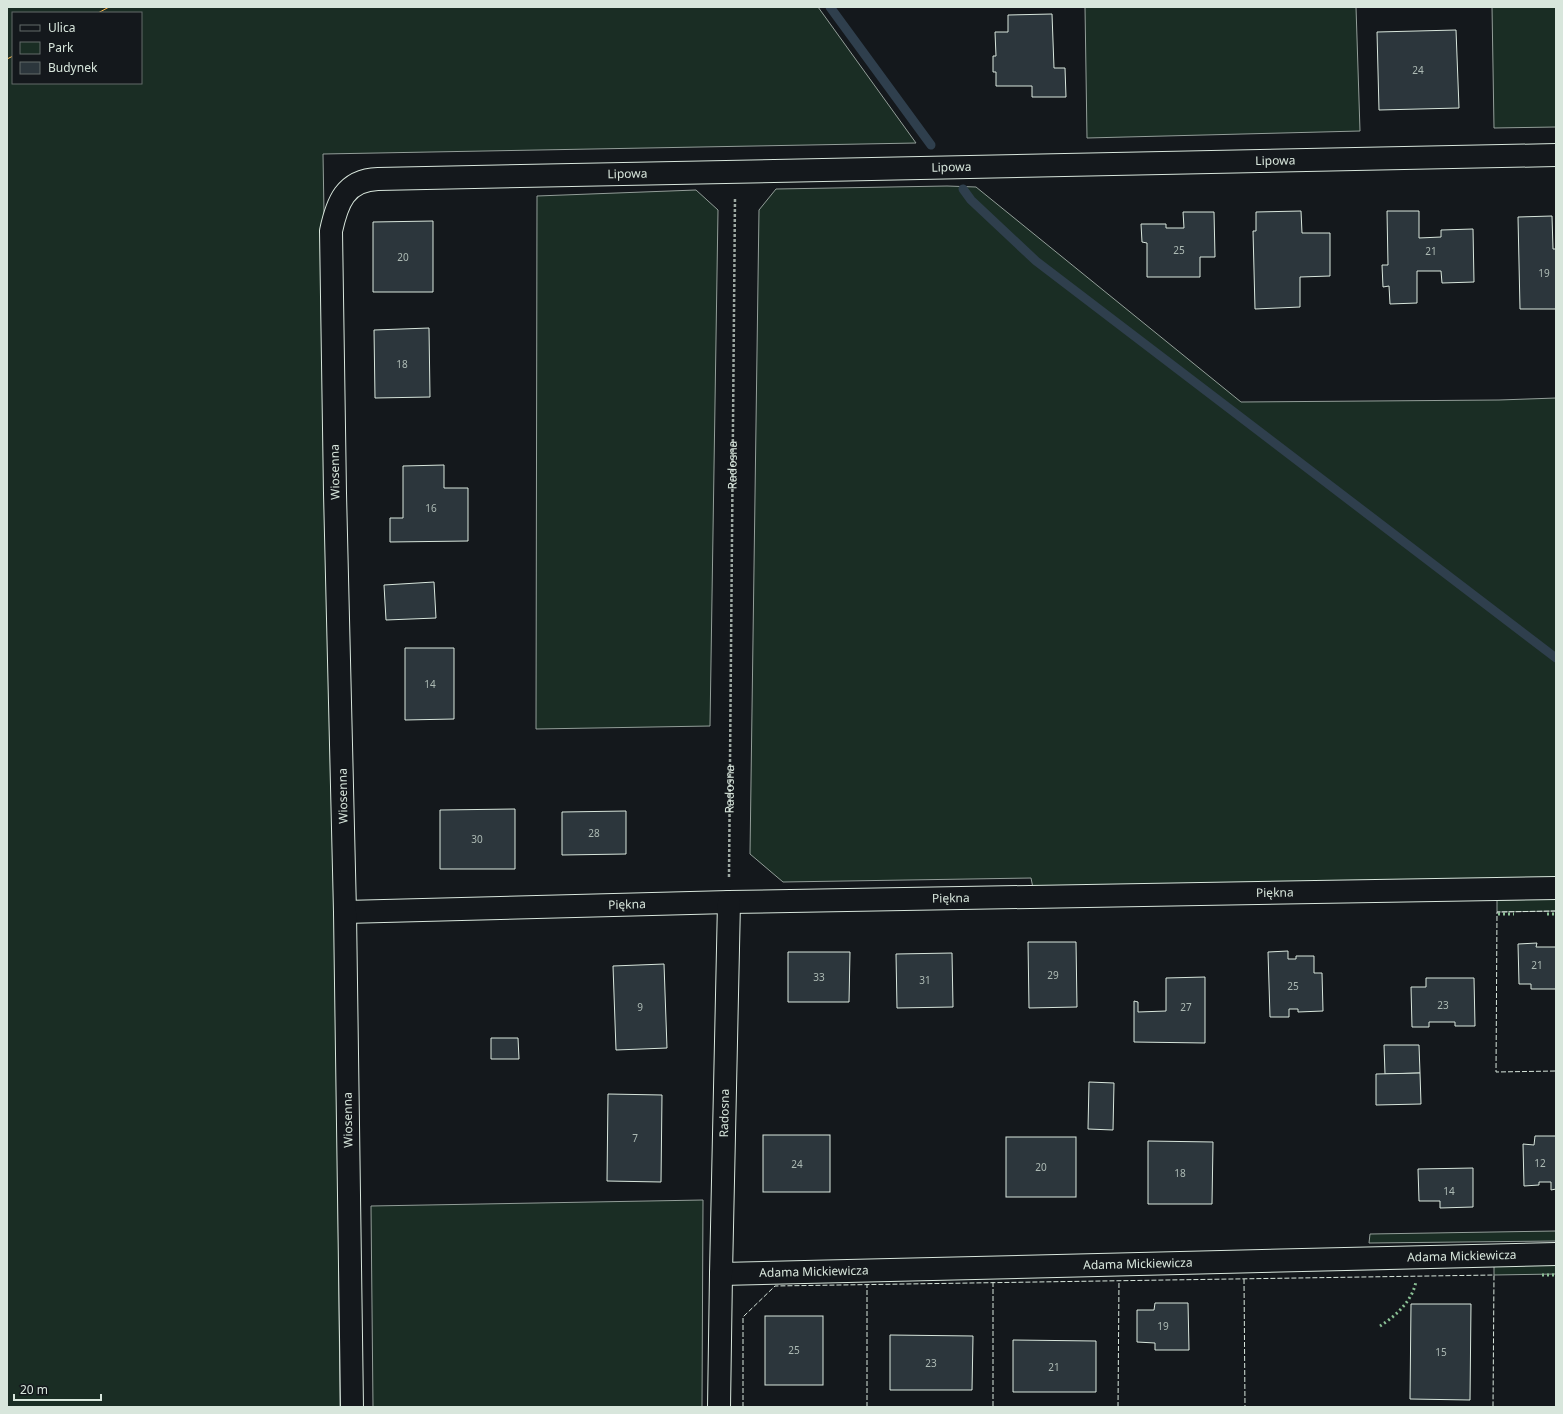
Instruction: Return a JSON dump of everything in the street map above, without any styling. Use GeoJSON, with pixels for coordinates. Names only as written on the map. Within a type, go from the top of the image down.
{"type":"FeatureCollection","features":[{"type":"Feature","properties":{"kind":"street","name":"Lipowa"},"geometry":{"type":"LineString","coordinates":[[349,190],[359,182],[372,179],[1556,154]]}},
{"type":"Feature","properties":{"kind":"street","name":"Wiosenna"},"geometry":{"type":"LineString","coordinates":[[349,190],[343,195],[338,204],[331,231],[335,493],[345,912],[352,1407]]}},
{"type":"Feature","properties":{"kind":"street","name":"Piękna"},"geometry":{"type":"LineString","coordinates":[[345,912],[728,902],[1556,888]]}},
{"type":"Feature","properties":{"kind":"street","name":"Radosna"},"geometry":{"type":"LineString","coordinates":[[719,1407],[728,902]]}},
{"type":"Feature","properties":{"kind":"street","name":"Adama Mickiewicza"},"geometry":{"type":"LineString","coordinates":[[721,1274],[1556,1254]]}},
{"type":"Feature","properties":{"kind":"path","name":"Radosna"},"geometry":{"type":"LineString","coordinates":[[728,902],[735,171]]}},
{"type":"Feature","properties":{"kind":"green space"},"geometry":{"type":"Polygon","coordinates":[[[7,7],[818,7],[916,143],[323,154],[335,860],[340,1407],[7,1407],[7,7]]]}},
{"type":"Feature","properties":{"kind":"green space"},"geometry":{"type":"Polygon","coordinates":[[[1085,7],[1356,7],[1360,131],[1087,138],[1085,7]]]}},
{"type":"Feature","properties":{"kind":"green space"},"geometry":{"type":"Polygon","coordinates":[[[1492,7],[1556,7],[1556,127],[1494,128],[1492,7]]]}},
{"type":"Feature","properties":{"kind":"green space"},"geometry":{"type":"Polygon","coordinates":[[[947,186],[976,187],[1241,402],[1499,400],[1556,398],[1556,878],[1033,888],[1031,878],[783,882],[750,854],[759,210],[776,189],[947,186]]]}},
{"type":"Feature","properties":{"kind":"green space"},"geometry":{"type":"Polygon","coordinates":[[[696,190],[718,210],[710,726],[536,729],[537,196],[696,190]]]}},
{"type":"Feature","properties":{"kind":"green space"},"geometry":{"type":"Polygon","coordinates":[[[1556,899],[1556,911],[1497,912],[1497,900],[1556,899]]]}},
{"type":"Feature","properties":{"kind":"green space"},"geometry":{"type":"Polygon","coordinates":[[[703,1200],[702,1407],[373,1407],[371,1206],[703,1200]]]}},
{"type":"Feature","properties":{"kind":"green space"},"geometry":{"type":"Polygon","coordinates":[[[1556,1231],[1556,1241],[1369,1243],[1370,1234],[1556,1231]]]}},
{"type":"Feature","properties":{"kind":"green space"},"geometry":{"type":"Polygon","coordinates":[[[1556,1263],[1556,1274],[1494,1275],[1494,1264],[1556,1263]]]}},
{"type":"Feature","properties":{"kind":"building"},"geometry":{"type":"Polygon","coordinates":[[[1052,14],[1054,68],[1065,68],[1066,97],[1032,97],[1032,86],[996,86],[996,72],[993,72],[993,56],[996,56],[995,32],[1008,32],[1008,15],[1052,14]]]}},
{"type":"Feature","properties":{"kind":"building"},"geometry":{"type":"Polygon","coordinates":[[[1456,30],[1459,108],[1379,110],[1377,32],[1456,30]]]}},
{"type":"Feature","properties":{"kind":"building"},"geometry":{"type":"Polygon","coordinates":[[[1301,211],[1302,233],[1330,233],[1330,276],[1300,277],[1300,307],[1255,309],[1253,231],[1256,231],[1256,212],[1301,211]]]}},
{"type":"Feature","properties":{"kind":"building"},"geometry":{"type":"Polygon","coordinates":[[[1387,211],[1419,211],[1419,238],[1441,237],[1441,230],[1473,229],[1474,282],[1442,283],[1441,271],[1417,271],[1417,303],[1390,304],[1389,286],[1383,287],[1382,265],[1388,265],[1387,211]]]}},
{"type":"Feature","properties":{"kind":"building"},"geometry":{"type":"Polygon","coordinates":[[[1183,212],[1214,212],[1215,257],[1200,257],[1200,277],[1147,277],[1147,243],[1142,242],[1141,224],[1166,224],[1166,228],[1184,228],[1183,212]]]}},
{"type":"Feature","properties":{"kind":"building"},"geometry":{"type":"Polygon","coordinates":[[[1552,216],[1553,249],[1556,249],[1556,309],[1520,309],[1518,217],[1552,216]]]}},
{"type":"Feature","properties":{"kind":"building"},"geometry":{"type":"Polygon","coordinates":[[[433,221],[433,292],[373,292],[373,222],[433,221]]]}},
{"type":"Feature","properties":{"kind":"building"},"geometry":{"type":"Polygon","coordinates":[[[429,328],[430,397],[375,398],[374,330],[429,328]]]}},
{"type":"Feature","properties":{"kind":"building"},"geometry":{"type":"Polygon","coordinates":[[[444,465],[444,488],[468,488],[468,541],[390,542],[390,518],[403,518],[403,466],[444,465]]]}},
{"type":"Feature","properties":{"kind":"building"},"geometry":{"type":"Polygon","coordinates":[[[434,582],[436,618],[386,620],[384,585],[434,582]]]}},
{"type":"Feature","properties":{"kind":"building"},"geometry":{"type":"Polygon","coordinates":[[[405,648],[454,648],[454,719],[405,720],[405,648]]]}},
{"type":"Feature","properties":{"kind":"building"},"geometry":{"type":"Polygon","coordinates":[[[515,809],[515,869],[440,869],[440,810],[515,809]]]}},
{"type":"Feature","properties":{"kind":"building"},"geometry":{"type":"Polygon","coordinates":[[[626,811],[626,854],[562,855],[562,812],[626,811]]]}},
{"type":"Feature","properties":{"kind":"building"},"geometry":{"type":"Polygon","coordinates":[[[1028,942],[1076,942],[1077,1007],[1029,1008],[1028,942]]]}},
{"type":"Feature","properties":{"kind":"building"},"geometry":{"type":"Polygon","coordinates":[[[1537,943],[1536,947],[1556,947],[1556,989],[1531,989],[1531,984],[1519,984],[1518,944],[1537,943]]]}},
{"type":"Feature","properties":{"kind":"building"},"geometry":{"type":"Polygon","coordinates":[[[1288,951],[1288,959],[1296,959],[1296,956],[1314,956],[1314,973],[1322,973],[1323,1011],[1298,1012],[1298,1009],[1289,1009],[1289,1017],[1270,1017],[1268,952],[1288,951]]]}},
{"type":"Feature","properties":{"kind":"building"},"geometry":{"type":"Polygon","coordinates":[[[788,952],[850,952],[849,1002],[788,1002],[788,952]]]}},
{"type":"Feature","properties":{"kind":"building"},"geometry":{"type":"Polygon","coordinates":[[[952,953],[953,1007],[897,1008],[896,954],[952,953]]]}},
{"type":"Feature","properties":{"kind":"building"},"geometry":{"type":"Polygon","coordinates":[[[664,964],[667,1048],[616,1050],[613,966],[664,964]]]}},
{"type":"Feature","properties":{"kind":"building"},"geometry":{"type":"Polygon","coordinates":[[[1205,977],[1205,1043],[1134,1042],[1134,1001],[1138,1002],[1138,1012],[1166,1011],[1166,978],[1205,977]]]}},
{"type":"Feature","properties":{"kind":"building"},"geometry":{"type":"Polygon","coordinates":[[[1426,978],[1474,978],[1475,1026],[1455,1026],[1455,1022],[1429,1022],[1429,1027],[1412,1027],[1411,987],[1426,987],[1426,978]]]}},
{"type":"Feature","properties":{"kind":"building"},"geometry":{"type":"Polygon","coordinates":[[[491,1038],[518,1038],[519,1059],[491,1059],[491,1038]]]}},
{"type":"Feature","properties":{"kind":"building"},"geometry":{"type":"Polygon","coordinates":[[[1384,1045],[1419,1045],[1420,1073],[1385,1074],[1384,1045]]]}},
{"type":"Feature","properties":{"kind":"building"},"geometry":{"type":"Polygon","coordinates":[[[1420,1073],[1421,1104],[1376,1105],[1376,1074],[1420,1073]]]}},
{"type":"Feature","properties":{"kind":"building"},"geometry":{"type":"Polygon","coordinates":[[[1089,1082],[1114,1083],[1113,1130],[1088,1129],[1089,1082]]]}},
{"type":"Feature","properties":{"kind":"building"},"geometry":{"type":"Polygon","coordinates":[[[608,1094],[662,1095],[661,1182],[607,1181],[608,1094]]]}},
{"type":"Feature","properties":{"kind":"building"},"geometry":{"type":"Polygon","coordinates":[[[763,1135],[830,1135],[830,1192],[763,1192],[763,1135]]]}},
{"type":"Feature","properties":{"kind":"building"},"geometry":{"type":"Polygon","coordinates":[[[1535,1136],[1556,1136],[1556,1189],[1551,1190],[1551,1182],[1539,1182],[1539,1185],[1524,1186],[1523,1144],[1534,1145],[1535,1136]]]}},
{"type":"Feature","properties":{"kind":"building"},"geometry":{"type":"Polygon","coordinates":[[[1006,1137],[1076,1137],[1076,1197],[1006,1197],[1006,1137]]]}},
{"type":"Feature","properties":{"kind":"building"},"geometry":{"type":"Polygon","coordinates":[[[1148,1141],[1213,1142],[1212,1204],[1148,1204],[1148,1141]]]}},
{"type":"Feature","properties":{"kind":"building"},"geometry":{"type":"Polygon","coordinates":[[[1473,1168],[1473,1207],[1440,1208],[1440,1201],[1419,1201],[1418,1169],[1473,1168]]]}},
{"type":"Feature","properties":{"kind":"building"},"geometry":{"type":"Polygon","coordinates":[[[1155,1303],[1188,1303],[1189,1350],[1155,1350],[1155,1343],[1137,1342],[1137,1310],[1154,1310],[1155,1303]]]}},
{"type":"Feature","properties":{"kind":"building"},"geometry":{"type":"Polygon","coordinates":[[[1411,1304],[1471,1304],[1470,1400],[1410,1399],[1411,1304]]]}},
{"type":"Feature","properties":{"kind":"building"},"geometry":{"type":"Polygon","coordinates":[[[765,1316],[823,1316],[823,1385],[765,1385],[765,1316]]]}},
{"type":"Feature","properties":{"kind":"building"},"geometry":{"type":"Polygon","coordinates":[[[890,1335],[973,1336],[972,1390],[890,1390],[890,1335]]]}},
{"type":"Feature","properties":{"kind":"building"},"geometry":{"type":"Polygon","coordinates":[[[1013,1340],[1096,1341],[1096,1392],[1013,1392],[1013,1340]]]}},
{"type":"Feature","properties":{"kind":"waterway"},"geometry":{"type":"LineString","coordinates":[[830,7],[931,145]]}},
{"type":"Feature","properties":{"kind":"waterway"},"geometry":{"type":"LineString","coordinates":[[963,189],[971,200],[1036,261],[1556,658]]}},
{"type":"Feature","properties":{"kind":"hedge"},"geometry":{"type":"LineString","coordinates":[[1498,914],[1514,914]]}},
{"type":"Feature","properties":{"kind":"hedge"},"geometry":{"type":"LineString","coordinates":[[1547,914],[1556,914]]}},
{"type":"Feature","properties":{"kind":"hedge"},"geometry":{"type":"LineString","coordinates":[[1542,1275],[1556,1275]]}},
{"type":"Feature","properties":{"kind":"hedge"},"geometry":{"type":"LineString","coordinates":[[1380,1326],[1398,1312],[1408,1301],[1416,1281]]}},
{"type":"Feature","properties":{"kind":"fence"},"geometry":{"type":"LineString","coordinates":[[1556,911],[1497,912],[1496,1072],[1556,1071]]}},
{"type":"Feature","properties":{"kind":"fence"},"geometry":{"type":"LineString","coordinates":[[743,1407],[743,1317],[775,1286],[1494,1275],[1493,1407]]}},
{"type":"Feature","properties":{"kind":"fence"},"geometry":{"type":"LineString","coordinates":[[1244,1279],[1245,1407]]}},
{"type":"Feature","properties":{"kind":"fence"},"geometry":{"type":"LineString","coordinates":[[1118,1407],[1119,1281]]}},
{"type":"Feature","properties":{"kind":"fence"},"geometry":{"type":"LineString","coordinates":[[993,1282],[993,1407]]}},
{"type":"Feature","properties":{"kind":"fence"},"geometry":{"type":"LineString","coordinates":[[867,1284],[867,1407]]}},
{"type":"Feature","properties":{"kind":"power"},"geometry":{"type":"LineString","coordinates":[[100,12],[109,7]]}},
{"type":"Feature","properties":{"kind":"power"},"geometry":{"type":"LineString","coordinates":[[7,59],[12,56]]}}]}
